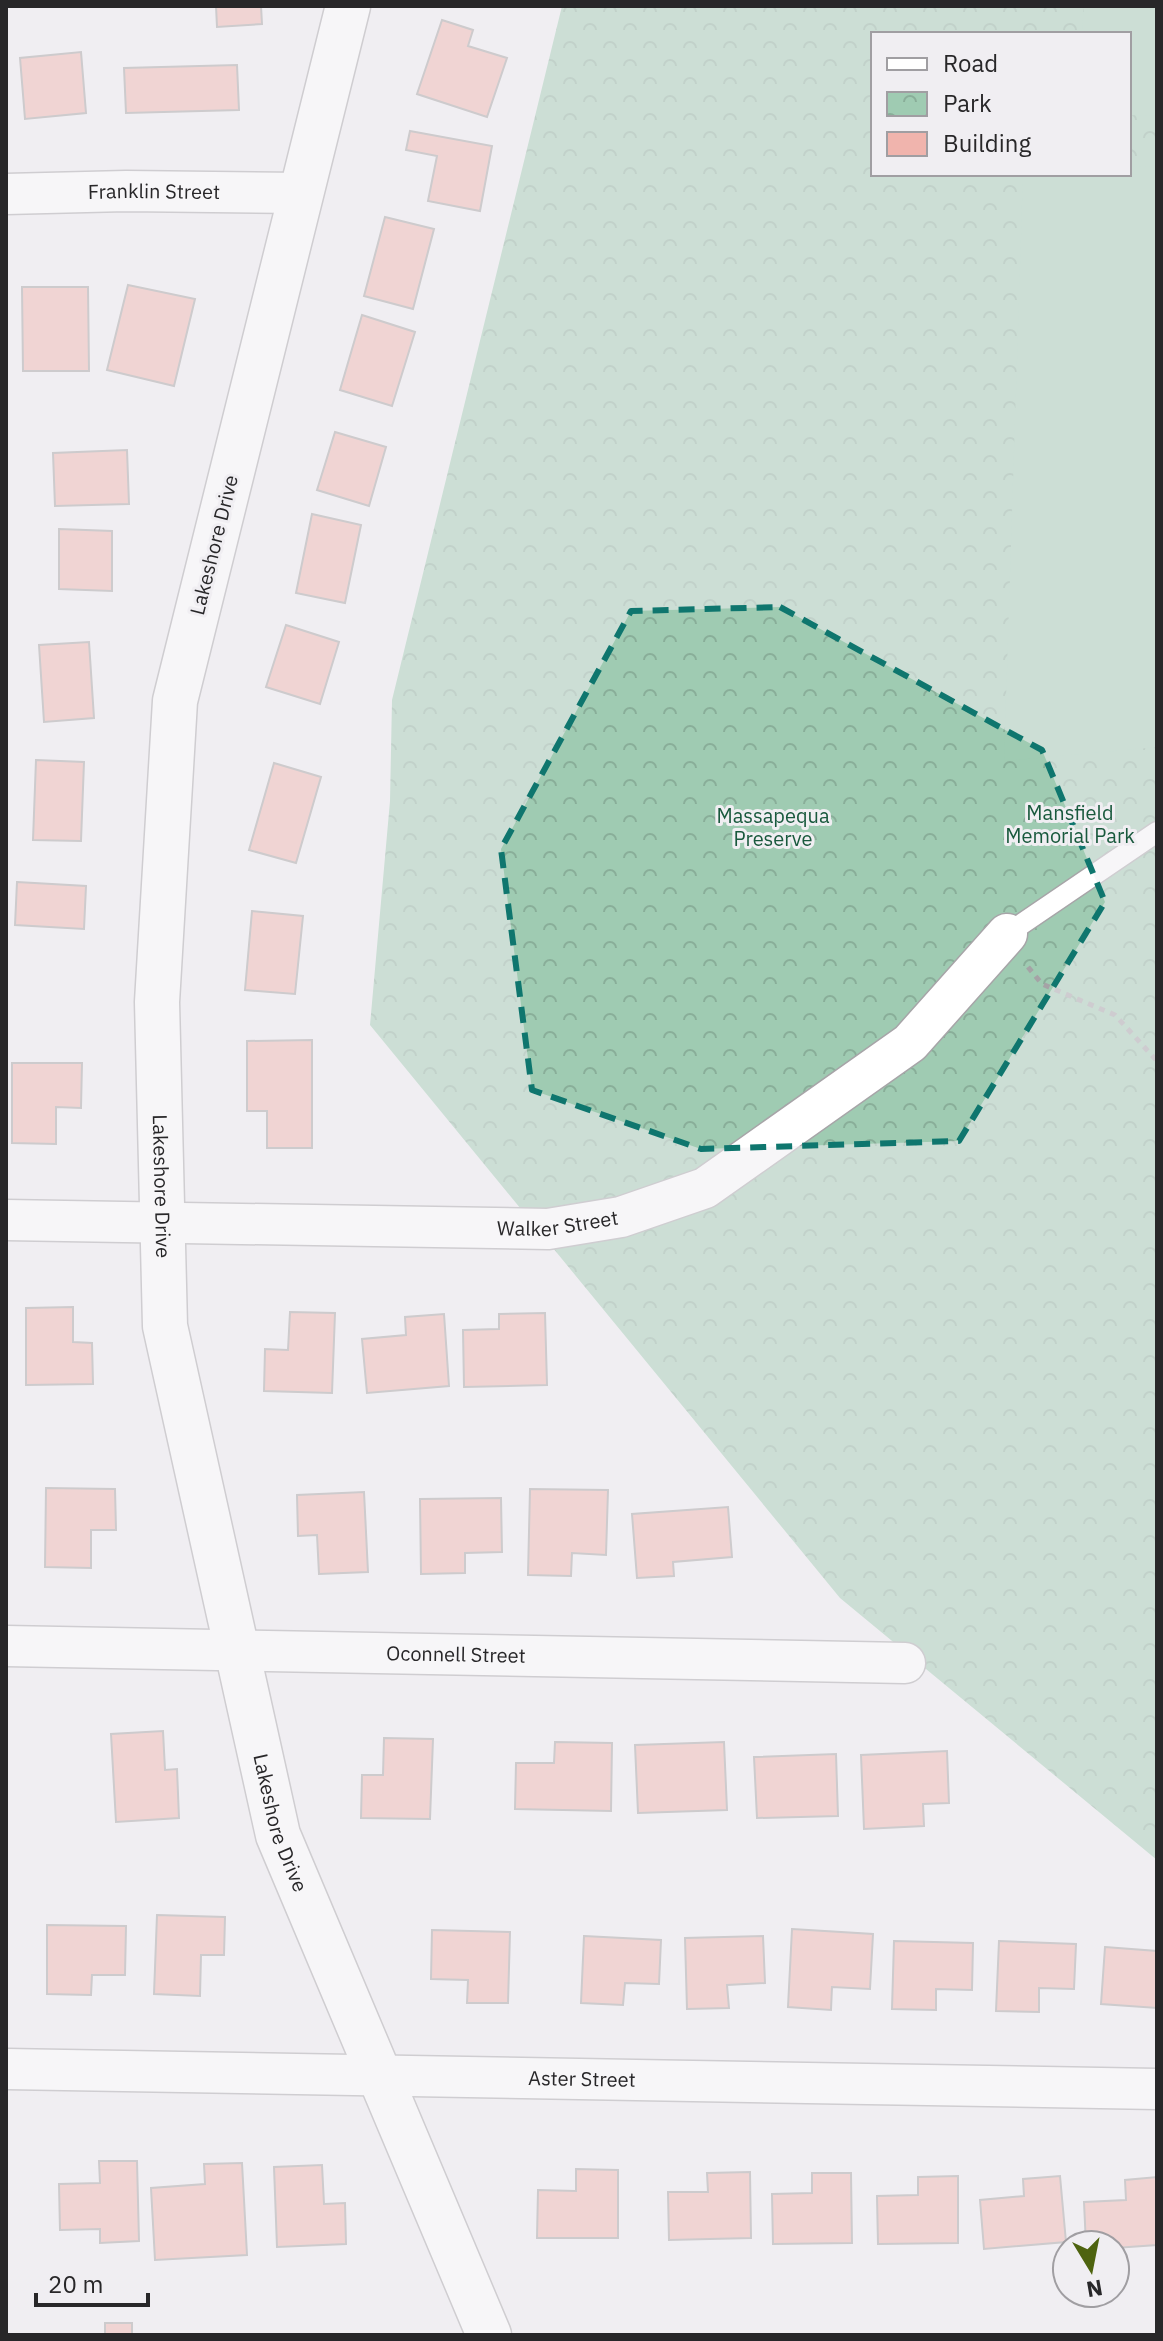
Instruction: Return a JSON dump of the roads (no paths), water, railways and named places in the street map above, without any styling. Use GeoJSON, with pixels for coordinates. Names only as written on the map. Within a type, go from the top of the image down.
{"type":"FeatureCollection","features":[{"type":"Feature","properties":{"kind":"street","name":"Lakeshore Drive"},"geometry":{"type":"LineString","coordinates":[[348,6],[175,701],[157,1002],[165,1326],[278,1835],[489,2335]]}},
{"type":"Feature","properties":{"kind":"street","name":"Franklin Street"},"geometry":{"type":"LineString","coordinates":[[6,194],[126,191],[302,193]]}},
{"type":"Feature","properties":{"kind":"street","name":"Walker Street"},"geometry":{"type":"LineString","coordinates":[[6,1220],[548,1229],[621,1217],[705,1188],[910,1043],[1007,934]]}},
{"type":"Feature","properties":{"kind":"street","name":"Oconnell Street"},"geometry":{"type":"LineString","coordinates":[[6,1646],[905,1663]]}},
{"type":"Feature","properties":{"kind":"street","name":"Aster Street"},"geometry":{"type":"LineString","coordinates":[[6,2069],[1157,2089]]}},
{"type":"Feature","properties":{"kind":"lane"},"geometry":{"type":"LineString","coordinates":[[1007,934],[1157,832]]}},
{"type":"Feature","properties":{"kind":"park label","name":"Mansfield Memorial Park"},"geometry":{"type":"Point","coordinates":[1070,824]}},
{"type":"Feature","properties":{"kind":"park label","name":"Massapequa Preserve"},"geometry":{"type":"Point","coordinates":[773,828]}}]}
